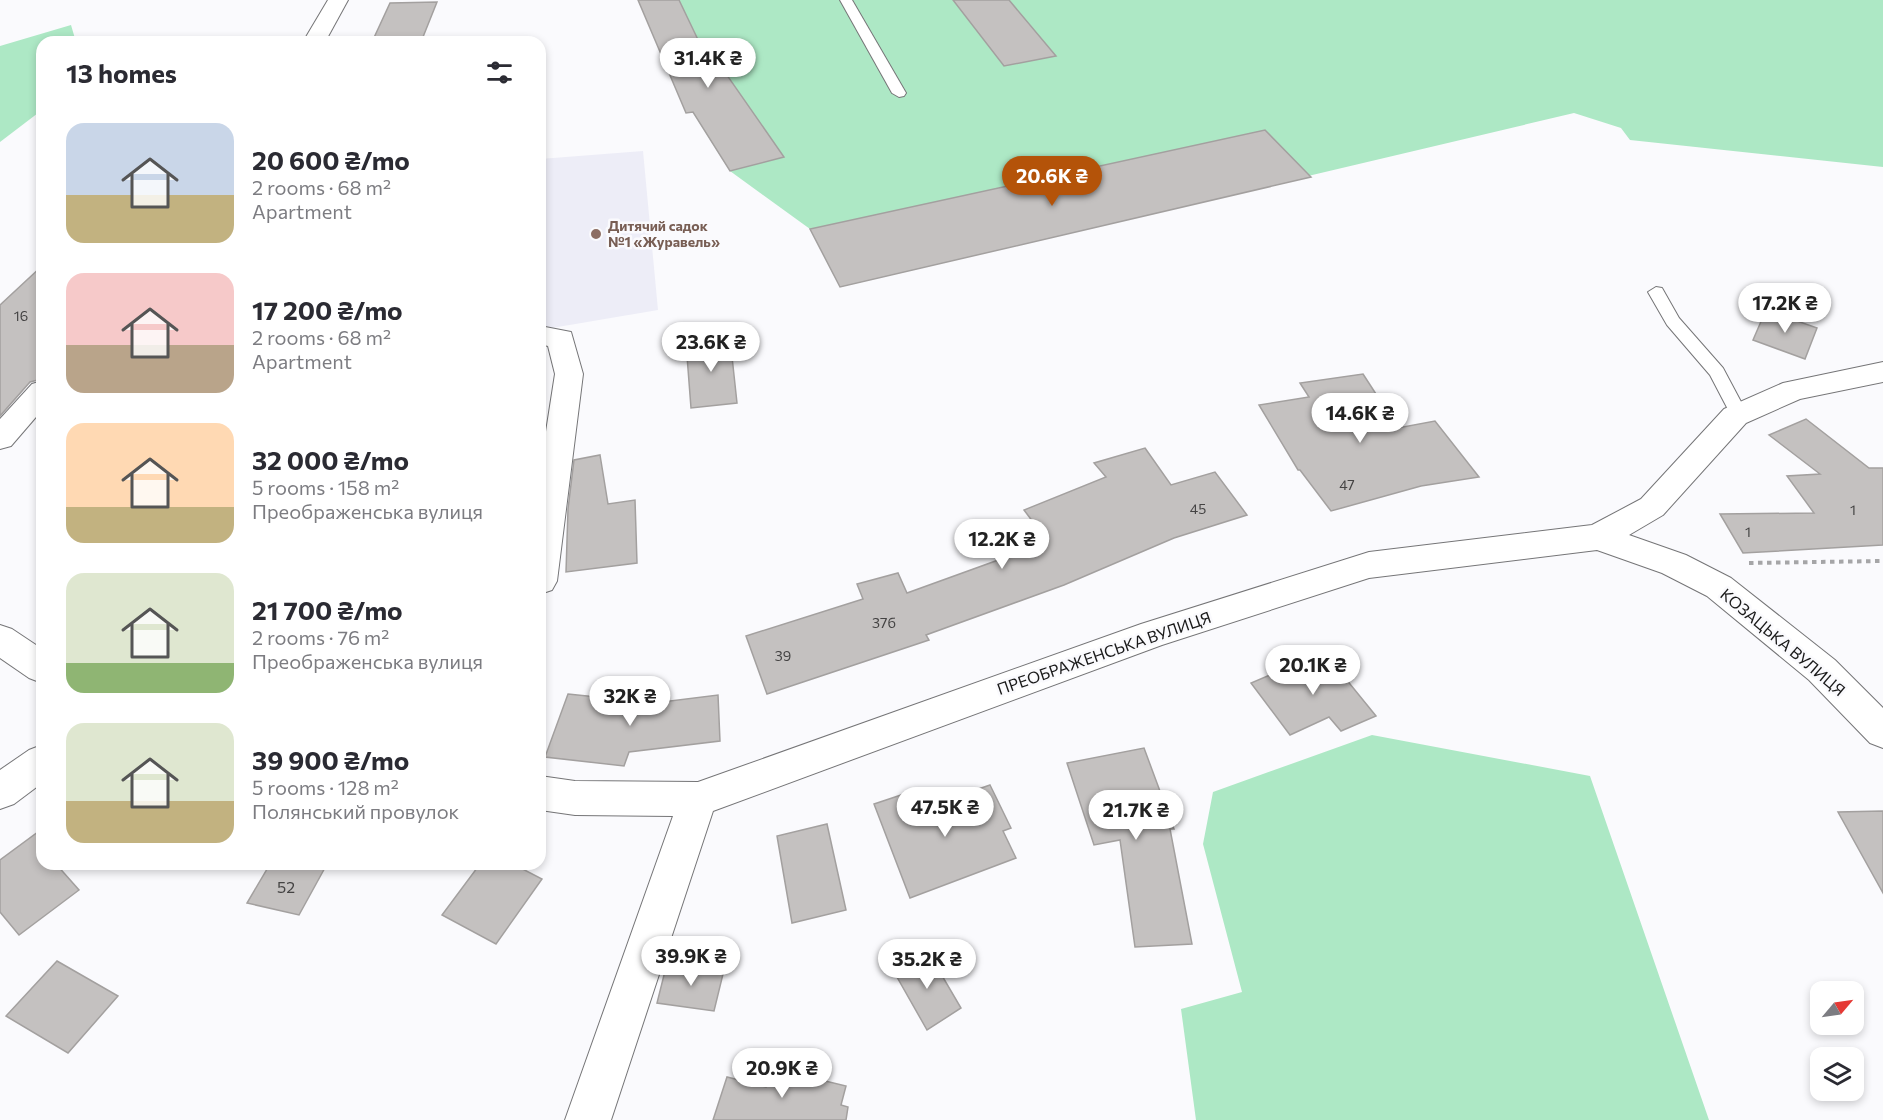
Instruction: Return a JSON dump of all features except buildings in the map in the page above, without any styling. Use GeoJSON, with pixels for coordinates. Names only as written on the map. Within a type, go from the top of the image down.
{"type":"FeatureCollection","features":[{"type":"Feature","properties":{"kind":"street"},"geometry":{"type":"LineString","coordinates":[[317,36],[338,0]]}},
{"type":"Feature","properties":{"kind":"street"},"geometry":{"type":"LineString","coordinates":[[546,336],[561,339],[569,374],[546,538]]}},
{"type":"Feature","properties":{"kind":"street"},"geometry":{"type":"LineString","coordinates":[[1598,537],[1652,507],[1739,415],[1793,390],[1883,372]]}},
{"type":"Feature","properties":{"kind":"street"},"geometry":{"type":"LineString","coordinates":[[0,438],[36,398]]}},
{"type":"Feature","properties":{"kind":"street","name":"ПРЕОБРАЖЕНСЬКА ВУЛИЦЯ"},"geometry":{"type":"LineString","coordinates":[[546,794],[575,798],[698,799],[1153,634],[1369,565],[1598,537],[1674,564]]}},
{"type":"Feature","properties":{"kind":"street","name":"КОЗАЦЬКА ВУЛИЦЯ"},"geometry":{"type":"LineString","coordinates":[[1674,564],[1719,587],[1822,670],[1883,732]]}},
{"type":"Feature","properties":{"kind":"street"},"geometry":{"type":"LineString","coordinates":[[0,639],[36,664]]}},
{"type":"Feature","properties":{"kind":"street"},"geometry":{"type":"LineString","coordinates":[[0,792],[36,766]]}},
{"type":"Feature","properties":{"kind":"street"},"geometry":{"type":"LineString","coordinates":[[588,1120],[698,799]]}},
{"type":"Feature","properties":{"kind":"lane"},"geometry":{"type":"LineString","coordinates":[[846,0],[899,93]]}},
{"type":"Feature","properties":{"kind":"lane"},"geometry":{"type":"LineString","coordinates":[[1656,292],[1673,321],[1717,372],[1739,415]]}},
{"type":"Feature","properties":{"kind":"path"},"geometry":{"type":"LineString","coordinates":[[1743,563],[1883,561]]}},
{"type":"Feature","properties":{"kind":"shaded area","name":"Дитячий садок №1 «Журавель»"},"geometry":{"type":"Polygon","coordinates":[[[643,151],[658,310],[546,329],[546,159],[643,151]]]}},
{"type":"Feature","properties":{"kind":"green space"},"geometry":{"type":"Polygon","coordinates":[[[638,0],[1883,0],[1883,167],[1630,140],[1621,128],[1574,113],[840,287],[810,229],[730,171],[680,92],[638,0]]]}},
{"type":"Feature","properties":{"kind":"green space"},"geometry":{"type":"Polygon","coordinates":[[[71,25],[74,36],[36,36],[36,115],[0,142],[0,46],[71,25]]]}},
{"type":"Feature","properties":{"kind":"green space"},"geometry":{"type":"Polygon","coordinates":[[[1372,735],[1590,776],[1709,1120],[1196,1120],[1181,1009],[1242,992],[1203,844],[1213,792],[1372,735]]]}},
{"type":"Feature","properties":{"kind":"place","name":"Дитячий садок №1 «Журавель»"},"geometry":{"type":"Point","coordinates":[596,234]}}]}
